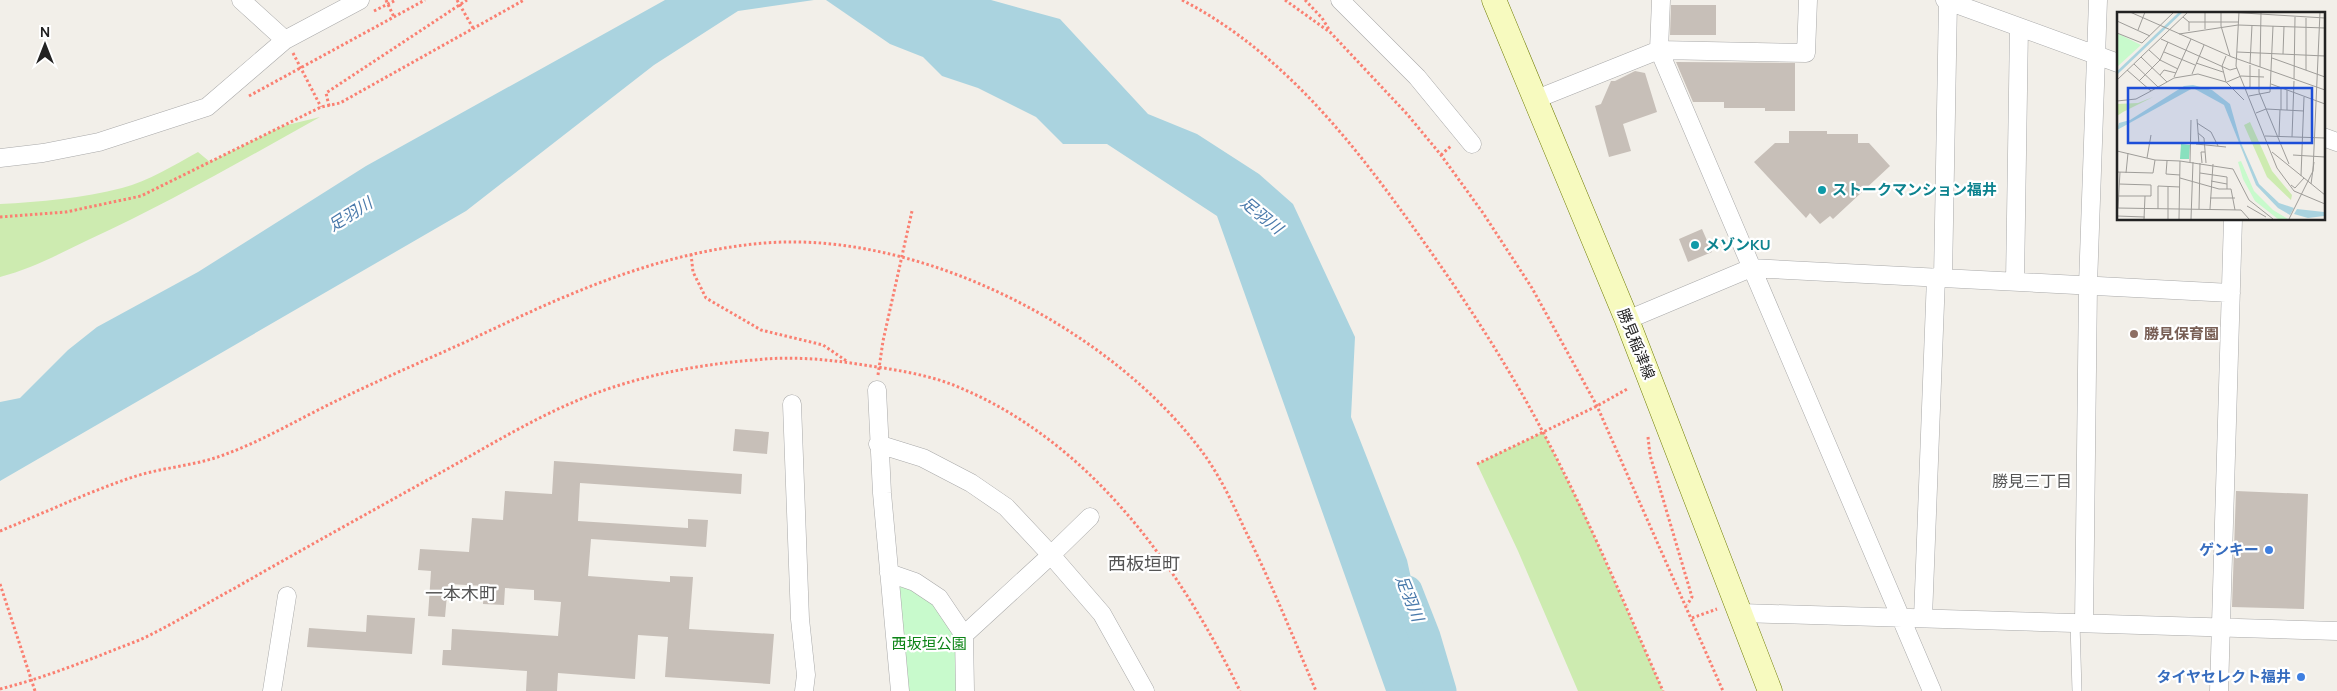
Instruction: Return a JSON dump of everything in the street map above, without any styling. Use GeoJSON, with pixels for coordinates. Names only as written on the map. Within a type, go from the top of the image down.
{"type":"FeatureCollection","features":[{"type":"Feature","properties":{"kind":"main road","name":"勝見稲津線"},"geometry":{"type":"LineString","coordinates":[[1498,1],[1534,100],[1627,320],[1730,610],[1770,691]]}},
{"type":"Feature","properties":{"kind":"street"},"geometry":{"type":"LineString","coordinates":[[241,0],[285,40]]}},
{"type":"Feature","properties":{"kind":"street"},"geometry":{"type":"LineString","coordinates":[[0,158],[44,153],[99,142],[208,107],[285,40],[360,0]]}},
{"type":"Feature","properties":{"kind":"street"},"geometry":{"type":"LineString","coordinates":[[1340,0],[1417,78],[1472,144]]}},
{"type":"Feature","properties":{"kind":"street"},"geometry":{"type":"LineString","coordinates":[[1660,0],[1659,50],[1932,691]]}},
{"type":"Feature","properties":{"kind":"street"},"geometry":{"type":"LineString","coordinates":[[1534,100],[1659,50],[1806,54],[1808,0]]}},
{"type":"Feature","properties":{"kind":"street"},"geometry":{"type":"LineString","coordinates":[[2079,623],[2098,0]]}},
{"type":"Feature","properties":{"kind":"street"},"geometry":{"type":"LineString","coordinates":[[1923,618],[1939,278],[1946,1],[2117,63]]}},
{"type":"Feature","properties":{"kind":"street"},"geometry":{"type":"LineString","coordinates":[[2015,282],[2019,27]]}},
{"type":"Feature","properties":{"kind":"street"},"geometry":{"type":"LineString","coordinates":[[2324,137],[2337,142]]}},
{"type":"Feature","properties":{"kind":"street"},"geometry":{"type":"LineString","coordinates":[[2219,691],[2233,220]]}},
{"type":"Feature","properties":{"kind":"street"},"geometry":{"type":"LineString","coordinates":[[1627,320],[1751,268],[2231,293]]}},
{"type":"Feature","properties":{"kind":"street"},"geometry":{"type":"LineString","coordinates":[[877,390],[878,444],[900,691]]}},
{"type":"Feature","properties":{"kind":"street"},"geometry":{"type":"LineString","coordinates":[[792,404],[800,619],[806,675],[804,691]]}},
{"type":"Feature","properties":{"kind":"street"},"geometry":{"type":"LineString","coordinates":[[878,444],[923,458],[971,483],[1006,507],[1102,614],[1145,691]]}},
{"type":"Feature","properties":{"kind":"street"},"geometry":{"type":"LineString","coordinates":[[964,635],[1051,555],[1090,516]]}},
{"type":"Feature","properties":{"kind":"street"},"geometry":{"type":"LineString","coordinates":[[890,573],[915,582],[939,598],[964,635],[965,691]]}},
{"type":"Feature","properties":{"kind":"street"},"geometry":{"type":"LineString","coordinates":[[272,691],[287,596]]}},
{"type":"Feature","properties":{"kind":"street"},"geometry":{"type":"LineString","coordinates":[[1730,610],[1902,618],[2337,631]]}},
{"type":"Feature","properties":{"kind":"lane"},"geometry":{"type":"LineString","coordinates":[[2077,691],[2079,623]]}},
{"type":"Feature","properties":{"kind":"path"},"geometry":{"type":"LineString","coordinates":[[386,0],[394,17]]}},
{"type":"Feature","properties":{"kind":"path"},"geometry":{"type":"LineString","coordinates":[[242,99],[301,69],[425,0]]}},
{"type":"Feature","properties":{"kind":"path"},"geometry":{"type":"LineString","coordinates":[[457,0],[473,28]]}},
{"type":"Feature","properties":{"kind":"path"},"geometry":{"type":"LineString","coordinates":[[329,106],[326,93],[467,0]]}},
{"type":"Feature","properties":{"kind":"path"},"geometry":{"type":"LineString","coordinates":[[0,217],[66,212],[141,196],[321,107],[340,103],[524,0]]}},
{"type":"Feature","properties":{"kind":"path"},"geometry":{"type":"LineString","coordinates":[[1182,0],[1252,45],[1308,95],[1363,158],[1432,254],[1499,356],[1543,432],[1583,511],[1663,691]]}},
{"type":"Feature","properties":{"kind":"path"},"geometry":{"type":"LineString","coordinates":[[1192,5],[1196,0]]}},
{"type":"Feature","properties":{"kind":"path"},"geometry":{"type":"LineString","coordinates":[[1285,0],[1331,33],[1407,114],[1441,155],[1483,213],[1532,288],[1598,406],[1723,691]]}},
{"type":"Feature","properties":{"kind":"path"},"geometry":{"type":"LineString","coordinates":[[1306,0],[1322,18],[1331,33]]}},
{"type":"Feature","properties":{"kind":"path"},"geometry":{"type":"LineString","coordinates":[[285,40],[321,107]]}},
{"type":"Feature","properties":{"kind":"path"},"geometry":{"type":"LineString","coordinates":[[880,366],[883,341],[912,211]]}},
{"type":"Feature","properties":{"kind":"path"},"geometry":{"type":"LineString","coordinates":[[0,531],[134,476],[225,455],[340,399],[555,300],[633,271],[690,254],[783,242],[850,247],[902,256],[968,278],[1023,304],[1078,338],[1126,372],[1170,415],[1204,454],[1228,494],[1255,549],[1316,691]]}},
{"type":"Feature","properties":{"kind":"path"},"geometry":{"type":"LineString","coordinates":[[690,254],[693,272],[706,298],[762,330],[823,345],[849,362]]}},
{"type":"Feature","properties":{"kind":"path"},"geometry":{"type":"LineString","coordinates":[[0,689],[57,672],[149,636],[513,432],[576,401],[624,383],[670,371],[724,362],[777,358],[826,359],[880,366],[916,374],[960,388],[994,404],[1024,422],[1072,459],[1108,493],[1142,531],[1169,568],[1223,655],[1240,691]]}},
{"type":"Feature","properties":{"kind":"path"},"geometry":{"type":"LineString","coordinates":[[1477,464],[1598,406],[1629,388]]}},
{"type":"Feature","properties":{"kind":"path"},"geometry":{"type":"LineString","coordinates":[[1648,433],[1650,455],[1692,597],[1686,606]]}},
{"type":"Feature","properties":{"kind":"path"},"geometry":{"type":"LineString","coordinates":[[0,584],[35,691]]}},
{"type":"Feature","properties":{"kind":"path"},"geometry":{"type":"LineString","coordinates":[[1692,618],[1730,610]]}},
{"type":"Feature","properties":{"kind":"green space"},"geometry":{"type":"Polygon","coordinates":[[[320,117],[147,212],[45,261],[0,277],[0,204],[61,199],[122,188],[152,177],[198,152],[210,162],[283,126],[320,117]]]}},
{"type":"Feature","properties":{"kind":"green space"},"geometry":{"type":"Polygon","coordinates":[[[1543,432],[1583,511],[1663,691],[1578,691],[1518,551],[1477,464],[1543,432]]]}},
{"type":"Feature","properties":{"kind":"green space","name":"西坂垣公園"},"geometry":{"type":"Polygon","coordinates":[[[894,582],[921,589],[959,636],[958,691],[904,691],[894,582]]]}},
{"type":"Feature","properties":{"kind":"water"},"geometry":{"type":"Polygon","coordinates":[[[665,0],[814,0],[738,11],[654,65],[466,211],[0,481],[0,402],[20,398],[68,350],[97,327],[198,272],[366,166],[665,0]]]}},
{"type":"Feature","properties":{"kind":"water"},"geometry":{"type":"Polygon","coordinates":[[[826,0],[991,0],[1060,19],[1148,114],[1197,134],[1259,174],[1293,204],[1355,337],[1351,417],[1407,560],[1436,691],[1386,691],[1217,216],[1107,144],[1063,144],[1036,117],[978,88],[942,76],[923,57],[890,44],[826,0]]]}},
{"type":"Feature","properties":{"kind":"building"},"geometry":{"type":"Polygon","coordinates":[[[1671,5],[1716,5],[1716,35],[1670,35],[1671,5]]]}},
{"type":"Feature","properties":{"kind":"building"},"geometry":{"type":"Polygon","coordinates":[[[1676,62],[1795,63],[1795,111],[1765,111],[1765,108],[1724,108],[1724,102],[1693,102],[1676,62]]]}},
{"type":"Feature","properties":{"kind":"building"},"geometry":{"type":"Polygon","coordinates":[[[1635,71],[1645,73],[1657,112],[1623,124],[1631,151],[1609,157],[1595,106],[1601,104],[1611,81],[1615,81],[1635,71]]]}},
{"type":"Feature","properties":{"kind":"building","name":"ストークマンション福井"},"geometry":{"type":"Polygon","coordinates":[[[1789,131],[1827,131],[1827,134],[1858,134],[1858,143],[1869,143],[1890,166],[1833,219],[1830,216],[1820,224],[1810,213],[1806,218],[1754,162],[1775,143],[1789,143],[1789,131]]]}},
{"type":"Feature","properties":{"kind":"building","name":"メゾンKU"},"geometry":{"type":"Polygon","coordinates":[[[1702,229],[1712,252],[1688,262],[1679,239],[1702,229]]]}},
{"type":"Feature","properties":{"kind":"building"},"geometry":{"type":"Polygon","coordinates":[[[735,429],[769,432],[767,454],[733,451],[735,429]]]}},
{"type":"Feature","properties":{"kind":"building"},"geometry":{"type":"Polygon","coordinates":[[[554,461],[742,474],[741,494],[580,483],[578,521],[688,528],[688,519],[708,520],[706,547],[591,539],[588,576],[670,582],[670,576],[693,577],[689,629],[774,634],[770,684],[665,677],[668,637],[638,635],[635,679],[558,673],[557,691],[526,691],[527,671],[442,665],[443,650],[451,650],[452,629],[558,636],[561,602],[534,600],[534,590],[505,588],[504,605],[483,604],[484,586],[448,584],[445,617],[428,616],[431,571],[418,570],[420,549],[469,552],[472,518],[503,520],[505,491],[552,494],[554,461]]]}},
{"type":"Feature","properties":{"kind":"building","name":"ゲンキー"},"geometry":{"type":"Polygon","coordinates":[[[2236,491],[2308,494],[2304,609],[2232,607],[2236,491]]]}},
{"type":"Feature","properties":{"kind":"building"},"geometry":{"type":"Polygon","coordinates":[[[367,615],[415,618],[412,654],[307,647],[309,628],[366,632],[367,615]]]}},
{"type":"Feature","properties":{"kind":"waterway","name":"足羽川"},"geometry":{"type":"LineString","coordinates":[[1407,591],[1425,637],[1441,691]]}},
{"type":"Feature","properties":{"kind":"place","name":"ストークマンション福井"},"geometry":{"type":"Point","coordinates":[1822,190]}},
{"type":"Feature","properties":{"kind":"place","name":"メゾンKU"},"geometry":{"type":"Point","coordinates":[1695,245]}},
{"type":"Feature","properties":{"kind":"place","name":"勝見保育園"},"geometry":{"type":"Point","coordinates":[2134,334]}},
{"type":"Feature","properties":{"kind":"place","name":"ゲンキー"},"geometry":{"type":"Point","coordinates":[2269,550]}},
{"type":"Feature","properties":{"kind":"place","name":"タイヤセレクト福井"},"geometry":{"type":"Point","coordinates":[2301,677]}},
{"type":"Feature","properties":{"kind":"district","name":"勝見三丁目"},"geometry":{"type":"Point","coordinates":[2032,481]}},
{"type":"Feature","properties":{"kind":"district","name":"西板垣町"},"geometry":{"type":"Point","coordinates":[1144,564]}},
{"type":"Feature","properties":{"kind":"district","name":"一本木町"},"geometry":{"type":"Point","coordinates":[461,594]}}]}
